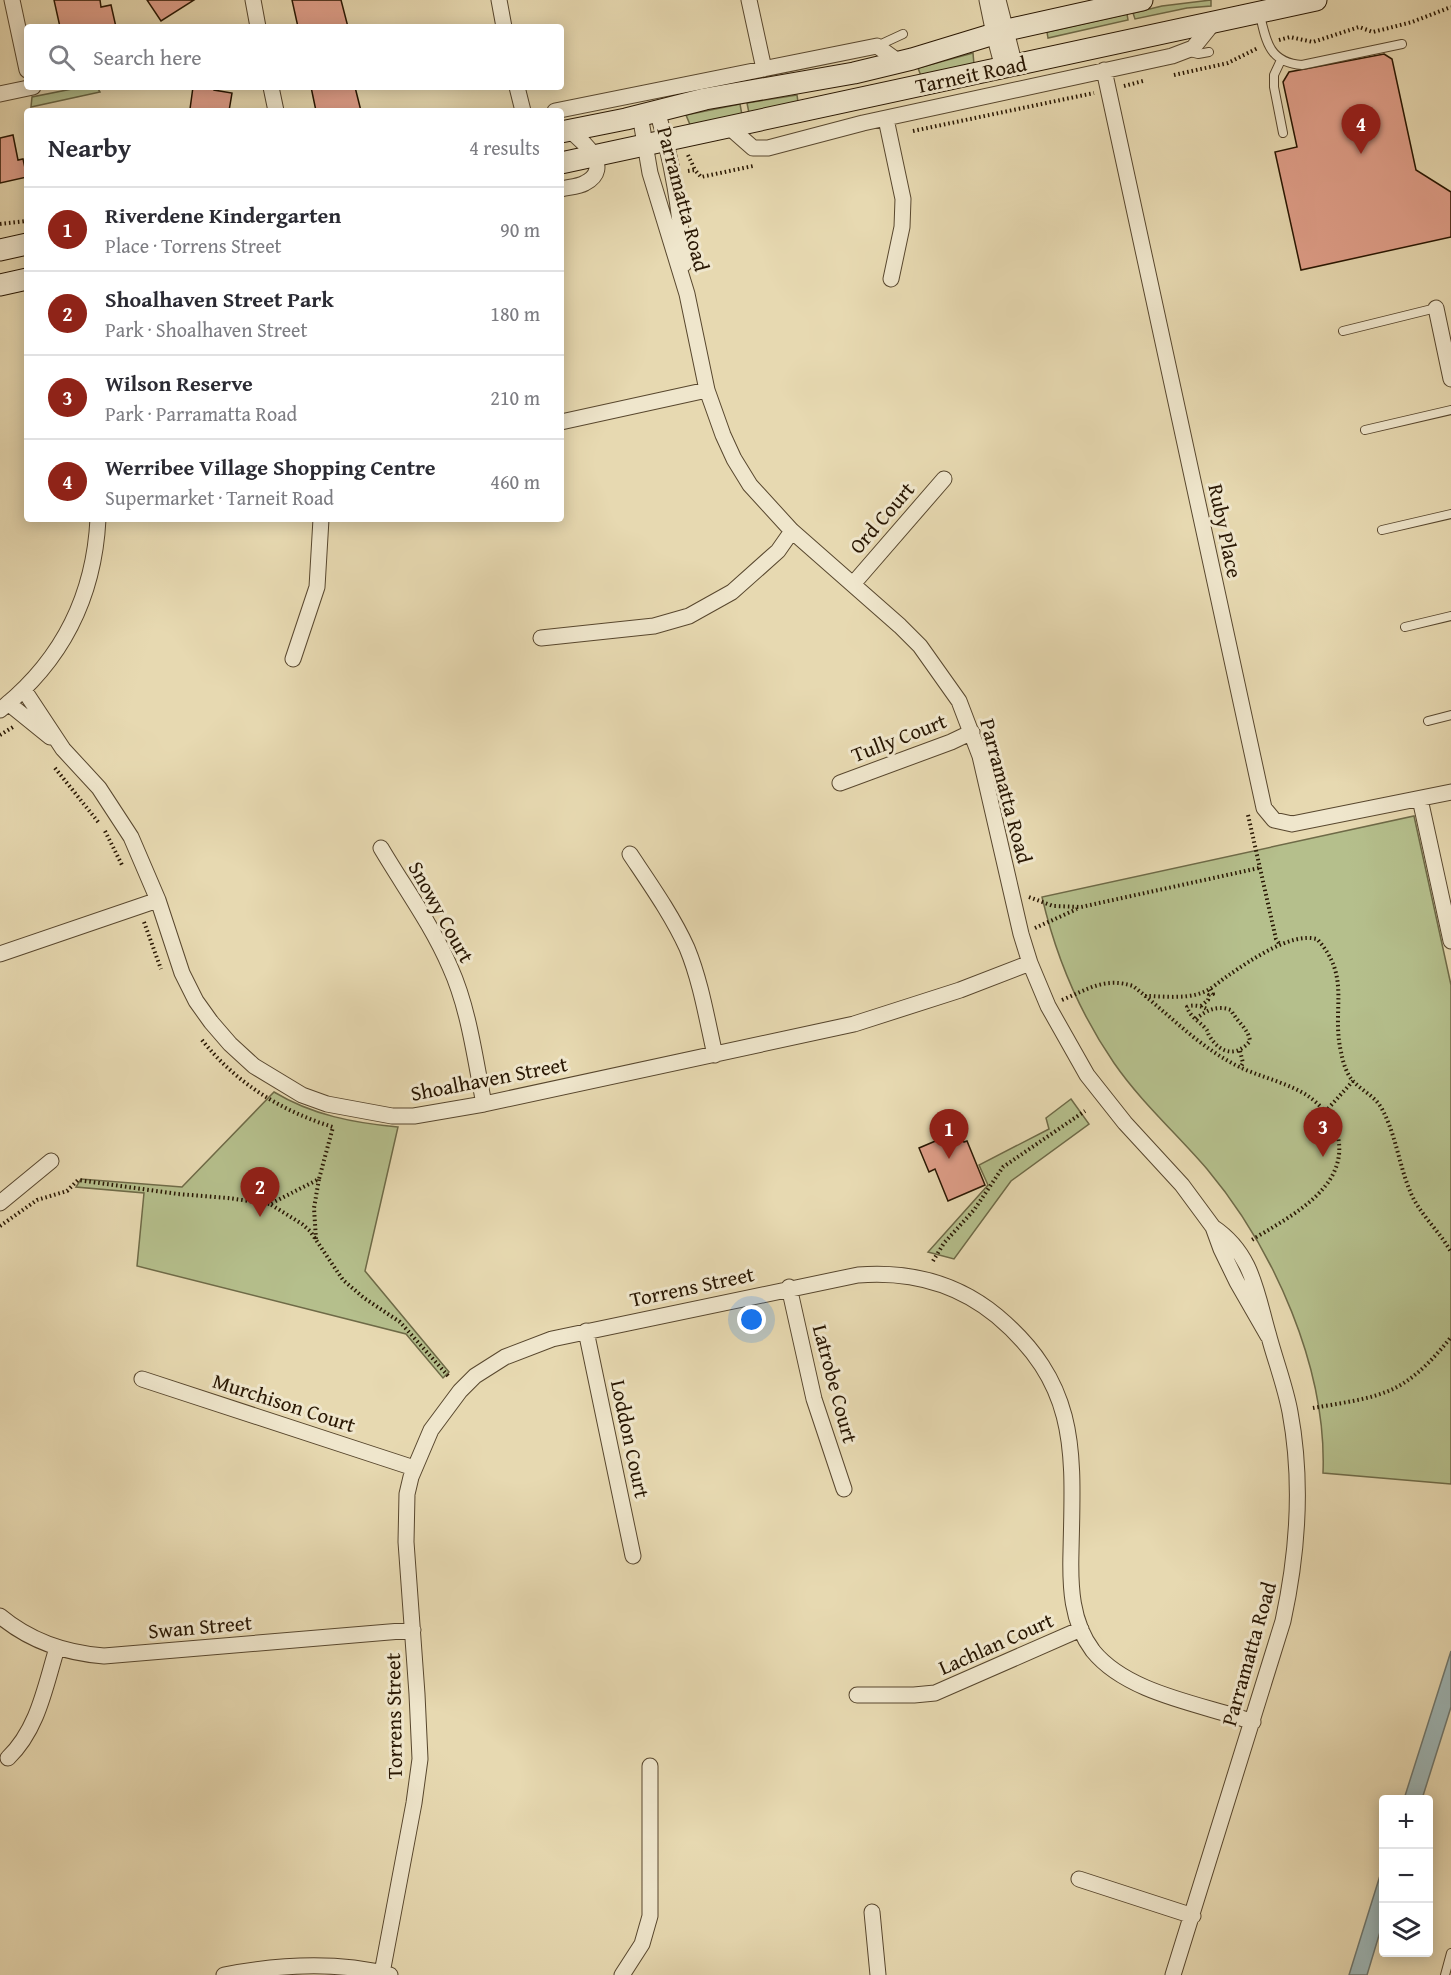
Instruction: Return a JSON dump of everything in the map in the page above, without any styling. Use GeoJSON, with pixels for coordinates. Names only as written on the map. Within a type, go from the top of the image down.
{"type":"FeatureCollection","features":[{"type":"Feature","properties":{"kind":"main road","name":"Tarneit Road"},"geometry":{"type":"LineString","coordinates":[[565,131],[705,99],[854,73],[1000,32],[1142,0]]}},
{"type":"Feature","properties":{"kind":"main road","name":"Tarneit Road"},"geometry":{"type":"LineString","coordinates":[[564,162],[1316,0]]}},
{"type":"Feature","properties":{"kind":"main road"},"geometry":{"type":"LineString","coordinates":[[0,250],[24,245]]}},
{"type":"Feature","properties":{"kind":"main road"},"geometry":{"type":"LineString","coordinates":[[0,285],[24,280]]}},
{"type":"Feature","properties":{"kind":"street"},"geometry":{"type":"LineString","coordinates":[[12,0],[24,56]]}},
{"type":"Feature","properties":{"kind":"street"},"geometry":{"type":"LineString","coordinates":[[253,0],[257,24]]}},
{"type":"Feature","properties":{"kind":"street"},"geometry":{"type":"LineString","coordinates":[[499,0],[503,24]]}},
{"type":"Feature","properties":{"kind":"street"},"geometry":{"type":"LineString","coordinates":[[749,0],[764,69]]}},
{"type":"Feature","properties":{"kind":"street"},"geometry":{"type":"LineString","coordinates":[[987,0],[1000,32],[1009,67]]}},
{"type":"Feature","properties":{"kind":"street"},"geometry":{"type":"LineString","coordinates":[[998,0],[1000,32]]}},
{"type":"Feature","properties":{"kind":"street"},"geometry":{"type":"LineString","coordinates":[[1188,51],[1214,22]]}},
{"type":"Feature","properties":{"kind":"street"},"geometry":{"type":"LineString","coordinates":[[564,109],[877,46]]}},
{"type":"Feature","properties":{"kind":"street","name":"Tarneit Road"},"geometry":{"type":"LineString","coordinates":[[877,46],[899,62]]}},
{"type":"Feature","properties":{"kind":"street","name":"Tarneit Road"},"geometry":{"type":"LineString","coordinates":[[728,126],[753,148],[758,149],[1188,51]]}},
{"type":"Feature","properties":{"kind":"street","name":"Ruby Place"},"geometry":{"type":"LineString","coordinates":[[1104,70],[1264,808],[1275,820],[1287,824],[1451,792]]}},
{"type":"Feature","properties":{"kind":"street"},"geometry":{"type":"LineString","coordinates":[[0,94],[24,89]]}},
{"type":"Feature","properties":{"kind":"street"},"geometry":{"type":"LineString","coordinates":[[272,90],[275,108]]}},
{"type":"Feature","properties":{"kind":"street"},"geometry":{"type":"LineString","coordinates":[[518,90],[522,108]]}},
{"type":"Feature","properties":{"kind":"street","name":"Parramatta Road"},"geometry":{"type":"LineString","coordinates":[[648,113],[666,140],[679,204],[687,294]]}},
{"type":"Feature","properties":{"kind":"street","name":"Parramatta Road"},"geometry":{"type":"LineString","coordinates":[[648,113],[644,145],[650,173],[687,294],[707,390],[718,425],[734,459],[768,507],[920,646],[959,701],[972,732],[987,784],[1021,934],[1048,1006],[1087,1075],[1125,1123],[1182,1185],[1213,1227],[1237,1282],[1268,1336]]}},
{"type":"Feature","properties":{"kind":"street"},"geometry":{"type":"LineString","coordinates":[[886,119],[903,199],[902,227],[891,279]]}},
{"type":"Feature","properties":{"kind":"street","name":"Tarneit Road"},"geometry":{"type":"LineString","coordinates":[[565,131],[587,144],[594,156]]}},
{"type":"Feature","properties":{"kind":"street"},"geometry":{"type":"LineString","coordinates":[[564,188],[583,184],[595,174],[594,156]]}},
{"type":"Feature","properties":{"kind":"street"},"geometry":{"type":"LineString","coordinates":[[1436,308],[1449,358],[1451,379]]}},
{"type":"Feature","properties":{"kind":"street"},"geometry":{"type":"LineString","coordinates":[[564,421],[707,390]]}},
{"type":"Feature","properties":{"kind":"street","name":"Ord Court"},"geometry":{"type":"LineString","coordinates":[[853,584],[944,479]]}},
{"type":"Feature","properties":{"kind":"street"},"geometry":{"type":"LineString","coordinates":[[4,707],[24,690],[55,653],[74,621],[88,581],[96,544],[98,522]]}},
{"type":"Feature","properties":{"kind":"street"},"geometry":{"type":"LineString","coordinates":[[293,659],[317,587],[321,522]]}},
{"type":"Feature","properties":{"kind":"street"},"geometry":{"type":"LineString","coordinates":[[541,638],[654,626],[689,616],[732,592],[778,551],[792,531]]}},
{"type":"Feature","properties":{"kind":"street","name":"Shoalhaven Street"},"geometry":{"type":"LineString","coordinates":[[24,690],[63,748],[99,788],[131,837],[158,900],[182,973],[196,1001],[230,1044],[254,1066],[302,1095],[327,1104],[392,1116],[414,1116],[484,1104],[872,1020],[1030,963]]}},
{"type":"Feature","properties":{"kind":"street","name":"Shoalhaven Street"},"geometry":{"type":"LineString","coordinates":[[4,707],[63,748]]}},
{"type":"Feature","properties":{"kind":"street","name":"Tully Court"},"geometry":{"type":"LineString","coordinates":[[840,783],[972,732]]}},
{"type":"Feature","properties":{"kind":"street"},"geometry":{"type":"LineString","coordinates":[[1420,799],[1451,941]]}},
{"type":"Feature","properties":{"kind":"street","name":"Snowy Court"},"geometry":{"type":"LineString","coordinates":[[381,848],[434,935],[451,969],[466,1018],[484,1104]]}},
{"type":"Feature","properties":{"kind":"street"},"geometry":{"type":"LineString","coordinates":[[630,854],[678,929],[687,949],[698,980],[715,1055]]}},
{"type":"Feature","properties":{"kind":"street"},"geometry":{"type":"LineString","coordinates":[[0,954],[158,900]]}},
{"type":"Feature","properties":{"kind":"street"},"geometry":{"type":"LineString","coordinates":[[0,1203],[51,1161]]}},
{"type":"Feature","properties":{"kind":"street","name":"Parramatta Road"},"geometry":{"type":"LineString","coordinates":[[1173,1975],[1283,1621],[1291,1583],[1297,1524],[1296,1466],[1290,1413],[1253,1279],[1237,1248],[1224,1234],[1213,1227]]}},
{"type":"Feature","properties":{"kind":"street","name":"Torrens Street"},"geometry":{"type":"LineString","coordinates":[[386,1974],[419,1775],[419,1738],[405,1517],[407,1494],[414,1468],[431,1430],[460,1391],[475,1376],[516,1352],[552,1339],[789,1287],[876,1273],[917,1277],[955,1289],[975,1300],[1007,1324],[1023,1340],[1047,1372],[1063,1411],[1069,1431],[1072,1471],[1071,1588],[1075,1616],[1092,1650],[1104,1662],[1132,1682],[1252,1722]]}},
{"type":"Feature","properties":{"kind":"street","name":"Latrobe Court"},"geometry":{"type":"LineString","coordinates":[[789,1287],[814,1400],[844,1489]]}},
{"type":"Feature","properties":{"kind":"street","name":"Loddon Court"},"geometry":{"type":"LineString","coordinates":[[586,1331],[633,1556]]}},
{"type":"Feature","properties":{"kind":"street","name":"Murchison Court"},"geometry":{"type":"LineString","coordinates":[[142,1379],[414,1468]]}},
{"type":"Feature","properties":{"kind":"street","name":"Swan Street"},"geometry":{"type":"LineString","coordinates":[[0,1616],[30,1637],[57,1648],[81,1654],[126,1655],[413,1630]]}},
{"type":"Feature","properties":{"kind":"street","name":"Lachlan Court"},"geometry":{"type":"LineString","coordinates":[[857,1695],[935,1694],[1081,1629]]}},
{"type":"Feature","properties":{"kind":"street"},"geometry":{"type":"LineString","coordinates":[[8,1758],[24,1741],[34,1722],[57,1648]]}},
{"type":"Feature","properties":{"kind":"street"},"geometry":{"type":"LineString","coordinates":[[622,1975],[642,1944],[651,1916],[650,1767]]}},
{"type":"Feature","properties":{"kind":"street"},"geometry":{"type":"LineString","coordinates":[[1079,1879],[1192,1916]]}},
{"type":"Feature","properties":{"kind":"street"},"geometry":{"type":"LineString","coordinates":[[872,1912],[879,1975]]}},
{"type":"Feature","properties":{"kind":"street"},"geometry":{"type":"LineString","coordinates":[[224,1975],[283,1966],[330,1967],[386,1974]]}},
{"type":"Feature","properties":{"kind":"lane"},"geometry":{"type":"LineString","coordinates":[[1259,12],[1268,43],[1281,60],[1288,64],[1302,65],[1402,44]]}},
{"type":"Feature","properties":{"kind":"lane"},"geometry":{"type":"LineString","coordinates":[[877,46],[903,34]]}},
{"type":"Feature","properties":{"kind":"lane","name":"Tarneit Road"},"geometry":{"type":"LineString","coordinates":[[1188,51],[1194,54],[1209,52]]}},
{"type":"Feature","properties":{"kind":"lane"},"geometry":{"type":"LineString","coordinates":[[1281,60],[1274,75],[1274,87],[1283,133]]}},
{"type":"Feature","properties":{"kind":"lane"},"geometry":{"type":"LineString","coordinates":[[1343,331],[1436,308]]}},
{"type":"Feature","properties":{"kind":"lane"},"geometry":{"type":"LineString","coordinates":[[1365,430],[1451,410]]}},
{"type":"Feature","properties":{"kind":"lane"},"geometry":{"type":"LineString","coordinates":[[1382,530],[1451,514]]}},
{"type":"Feature","properties":{"kind":"lane"},"geometry":{"type":"LineString","coordinates":[[1405,627],[1451,616]]}},
{"type":"Feature","properties":{"kind":"lane"},"geometry":{"type":"LineString","coordinates":[[1428,721],[1451,715]]}},
{"type":"Feature","properties":{"kind":"lane"},"geometry":{"type":"LineString","coordinates":[[1444,1975],[1451,1953]]}},
{"type":"Feature","properties":{"kind":"path"},"geometry":{"type":"LineString","coordinates":[[0,224],[24,221]]}},
{"type":"Feature","properties":{"kind":"path"},"geometry":{"type":"LineString","coordinates":[[1021,934],[1081,908],[1259,868]]}},
{"type":"Feature","properties":{"kind":"path"},"geometry":{"type":"LineString","coordinates":[[1010,888],[1047,904],[1081,908]]}},
{"type":"Feature","properties":{"kind":"path"},"geometry":{"type":"LineString","coordinates":[[1145,996],[1194,995],[1295,938],[1307,936],[1317,939],[1331,958],[1338,978],[1340,1049],[1344,1065],[1353,1081],[1374,1098],[1381,1107],[1394,1138],[1411,1193],[1451,1251]]}},
{"type":"Feature","properties":{"kind":"path"},"geometry":{"type":"LineString","coordinates":[[1048,1006],[1093,986],[1108,982],[1133,986],[1208,1048],[1240,1068],[1308,1095],[1325,1112],[1336,1128],[1340,1146],[1337,1163],[1329,1184],[1299,1209],[1237,1248]]}},
{"type":"Feature","properties":{"kind":"path"},"geometry":{"type":"LineString","coordinates":[[1201,1007],[1208,1000],[1209,995],[1213,994],[1210,988]]}},
{"type":"Feature","properties":{"kind":"path"},"geometry":{"type":"LineString","coordinates":[[1192,1005],[1201,1007],[1208,1010],[1226,1008],[1232,1010],[1246,1029],[1250,1041],[1240,1051],[1232,1052],[1216,1044],[1207,1029],[1191,1017],[1187,1007],[1192,1005]]}},
{"type":"Feature","properties":{"kind":"path"},"geometry":{"type":"LineString","coordinates":[[1196,1019],[1208,1010]]}},
{"type":"Feature","properties":{"kind":"path"},"geometry":{"type":"LineString","coordinates":[[1240,1051],[1243,1063],[1240,1068]]}},
{"type":"Feature","properties":{"kind":"path"},"geometry":{"type":"LineString","coordinates":[[1325,1112],[1353,1081]]}},
{"type":"Feature","properties":{"kind":"path"},"geometry":{"type":"LineString","coordinates":[[933,1261],[944,1243],[974,1210],[1003,1167],[1085,1111]]}},
{"type":"Feature","properties":{"kind":"path"},"geometry":{"type":"LineString","coordinates":[[270,1204],[319,1179],[314,1208],[316,1239]]}},
{"type":"Feature","properties":{"kind":"path"},"geometry":{"type":"LineString","coordinates":[[0,1226],[37,1200],[67,1191],[78,1180],[270,1204],[302,1224],[316,1239],[343,1280],[400,1322],[460,1391]]}},
{"type":"Feature","properties":{"kind":"path"},"geometry":{"type":"LineString","coordinates":[[1313,1408],[1393,1389],[1426,1364],[1451,1337]]}},
{"type":"Feature","properties":{"kind":"green space"},"geometry":{"type":"Polygon","coordinates":[[[1211,0],[1211,6],[1187,8],[1135,19],[1133,13],[1162,6],[1211,0]]]}},
{"type":"Feature","properties":{"kind":"green space"},"geometry":{"type":"Polygon","coordinates":[[[1127,14],[1128,20],[1048,38],[1047,32],[1127,14]]]}},
{"type":"Feature","properties":{"kind":"green space"},"geometry":{"type":"Polygon","coordinates":[[[973,53],[974,65],[921,76],[918,68],[973,53]]]}},
{"type":"Feature","properties":{"kind":"green space"},"geometry":{"type":"Polygon","coordinates":[[[67,90],[99,90],[100,92],[31,107],[32,97],[67,90]]]}},
{"type":"Feature","properties":{"kind":"green space"},"geometry":{"type":"Polygon","coordinates":[[[797,95],[798,102],[749,113],[747,103],[797,95]]]}},
{"type":"Feature","properties":{"kind":"green space"},"geometry":{"type":"Polygon","coordinates":[[[740,104],[742,115],[691,127],[686,115],[740,104]]]}},
{"type":"Feature","properties":{"kind":"green space"},"geometry":{"type":"Polygon","coordinates":[[[1414,816],[1451,985],[1451,1484],[1323,1473],[1322,1433],[1316,1392],[1306,1352],[1292,1312],[1274,1273],[1254,1235],[1207,1169],[1136,1091],[1101,1044],[1070,983],[1054,941],[1042,897],[1414,816]]]}},
{"type":"Feature","properties":{"kind":"green space"},"geometry":{"type":"Polygon","coordinates":[[[274,1092],[303,1107],[334,1117],[398,1127],[365,1271],[449,1372],[443,1378],[406,1334],[137,1266],[144,1193],[76,1187],[81,1179],[182,1187],[274,1092]]]}},
{"type":"Feature","properties":{"kind":"green space"},"geometry":{"type":"Polygon","coordinates":[[[1071,1099],[1089,1124],[1011,1181],[954,1259],[928,1252],[988,1185],[979,1165],[1049,1129],[1046,1118],[1071,1099]]]}},
{"type":"Feature","properties":{"kind":"water"},"geometry":{"type":"Polygon","coordinates":[[[1451,1651],[1451,1707],[1423,1795],[1405,1795],[1451,1651]]]}},
{"type":"Feature","properties":{"kind":"water"},"geometry":{"type":"Polygon","coordinates":[[[1379,1879],[1379,1935],[1367,1975],[1349,1975],[1379,1879]]]}},
{"type":"Feature","properties":{"kind":"building"},"geometry":{"type":"Polygon","coordinates":[[[54,0],[100,0],[101,7],[111,5],[115,24],[59,24],[54,0]]]}},
{"type":"Feature","properties":{"kind":"building"},"geometry":{"type":"Polygon","coordinates":[[[147,0],[194,0],[161,21],[147,0]]]}},
{"type":"Feature","properties":{"kind":"building"},"geometry":{"type":"Polygon","coordinates":[[[292,0],[341,0],[347,24],[297,24],[292,0]]]}},
{"type":"Feature","properties":{"kind":"building"},"geometry":{"type":"Polygon","coordinates":[[[1384,54],[1392,59],[1416,170],[1451,192],[1451,237],[1301,270],[1275,152],[1297,147],[1283,82],[1289,72],[1384,54]]]}},
{"type":"Feature","properties":{"kind":"building"},"geometry":{"type":"Polygon","coordinates":[[[193,90],[232,93],[230,108],[190,108],[193,90]]]}},
{"type":"Feature","properties":{"kind":"building"},"geometry":{"type":"Polygon","coordinates":[[[312,90],[356,90],[360,108],[315,108],[312,90]]]}},
{"type":"Feature","properties":{"kind":"building"},"geometry":{"type":"Polygon","coordinates":[[[13,135],[18,160],[23,159],[24,178],[0,183],[0,138],[13,135]]]}},
{"type":"Feature","properties":{"kind":"building"},"geometry":{"type":"Polygon","coordinates":[[[959,1131],[964,1142],[967,1141],[985,1185],[948,1201],[935,1169],[929,1172],[919,1148],[959,1131]]]}},
{"type":"Feature","properties":{"kind":"place","name":"Werribee Village Shopping Centre"},"geometry":{"type":"Point","coordinates":[1361,154]}},
{"type":"Feature","properties":{"kind":"place","name":"Wilson Reserve"},"geometry":{"type":"Point","coordinates":[1323,1157]}},
{"type":"Feature","properties":{"kind":"place","name":"Riverdene Kindergarten"},"geometry":{"type":"Point","coordinates":[949,1159]}},
{"type":"Feature","properties":{"kind":"place","name":"Shoalhaven Street Park"},"geometry":{"type":"Point","coordinates":[260,1217]}}]}
